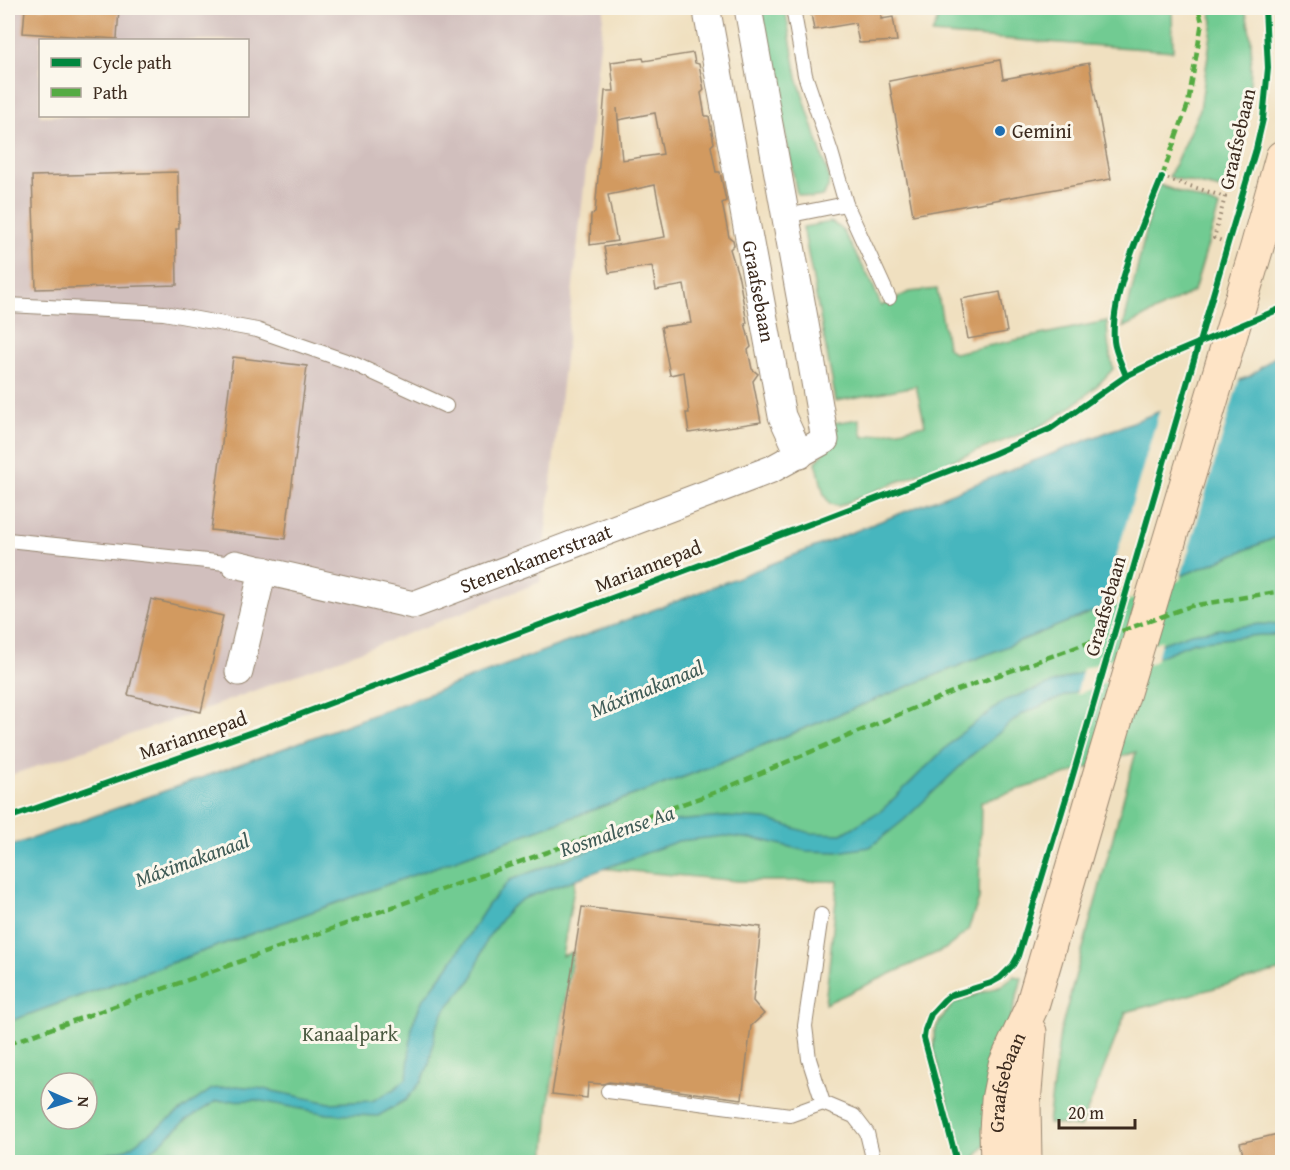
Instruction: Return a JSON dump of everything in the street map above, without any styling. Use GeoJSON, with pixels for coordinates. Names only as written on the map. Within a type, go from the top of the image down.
{"type":"FeatureCollection","features":[{"type":"Feature","properties":{"kind":"main road","name":"Graafsebaan"},"geometry":{"type":"LineString","coordinates":[[997,1162],[996,1131],[1005,1065],[1032,1006],[1096,786],[1235,243],[1282,157]]}},
{"type":"Feature","properties":{"kind":"main road","name":"Graafsebaan"},"geometry":{"type":"LineString","coordinates":[[1025,1162],[1024,1102],[1032,1006]]}},
{"type":"Feature","properties":{"kind":"street","name":"Graafsebaan"},"geometry":{"type":"LineString","coordinates":[[713,12],[782,416],[800,455],[825,440],[748,8]]}},
{"type":"Feature","properties":{"kind":"street","name":"Stenenkamerstraat"},"geometry":{"type":"LineString","coordinates":[[235,564],[412,605],[772,469],[800,455]]}},
{"type":"Feature","properties":{"kind":"street"},"geometry":{"type":"LineString","coordinates":[[239,672],[263,570]]}},
{"type":"Feature","properties":{"kind":"lane"},"geometry":{"type":"LineString","coordinates":[[793,8],[805,75],[846,204],[888,298]]}},
{"type":"Feature","properties":{"kind":"lane"},"geometry":{"type":"LineString","coordinates":[[786,216],[846,204]]}},
{"type":"Feature","properties":{"kind":"lane"},"geometry":{"type":"LineString","coordinates":[[8,305],[165,313],[257,330],[352,363],[446,406]]}},
{"type":"Feature","properties":{"kind":"lane"},"geometry":{"type":"LineString","coordinates":[[8,540],[235,564]]}},
{"type":"Feature","properties":{"kind":"lane"},"geometry":{"type":"LineString","coordinates":[[821,915],[805,1026],[809,1059],[823,1103]]}},
{"type":"Feature","properties":{"kind":"lane"},"geometry":{"type":"LineString","coordinates":[[608,1091],[790,1115],[823,1103],[854,1116],[867,1133],[874,1162]]}},
{"type":"Feature","properties":{"kind":"path"},"geometry":{"type":"LineString","coordinates":[[1157,188],[1162,177],[1225,197],[1214,238],[1235,243]]}},
{"type":"Feature","properties":{"kind":"shaded area"},"geometry":{"type":"Polygon","coordinates":[[[8,8],[604,8],[540,582],[194,713],[8,776],[8,8]]]}},
{"type":"Feature","properties":{"kind":"green space"},"geometry":{"type":"Polygon","coordinates":[[[761,8],[785,8],[797,77],[829,177],[828,188],[822,196],[811,198],[797,194],[761,8]]]}},
{"type":"Feature","properties":{"kind":"green space"},"geometry":{"type":"Polygon","coordinates":[[[942,8],[1172,8],[1173,51],[932,34],[942,8]]]}},
{"type":"Feature","properties":{"kind":"green space"},"geometry":{"type":"Polygon","coordinates":[[[1209,8],[1245,8],[1251,40],[1246,116],[1229,191],[1169,177],[1200,109],[1213,21],[1209,8]]]}},
{"type":"Feature","properties":{"kind":"green space"},"geometry":{"type":"Polygon","coordinates":[[[1157,184],[1219,207],[1194,291],[1123,328],[1157,184]]]}},
{"type":"Feature","properties":{"kind":"green space"},"geometry":{"type":"Polygon","coordinates":[[[831,222],[842,229],[872,283],[881,306],[909,292],[937,289],[947,346],[954,353],[1107,321],[1113,369],[1078,402],[1037,428],[839,506],[830,504],[824,495],[816,462],[823,454],[834,423],[859,419],[863,437],[925,425],[916,386],[836,401],[803,227],[831,222]]]}},
{"type":"Feature","properties":{"kind":"green space","name":"Kanaalpark"},"geometry":{"type":"Polygon","coordinates":[[[1282,535],[1282,970],[1126,1012],[1081,1127],[1048,1123],[1060,1033],[1136,752],[981,802],[979,899],[968,930],[947,948],[825,1004],[838,881],[738,881],[578,866],[562,956],[573,952],[550,1094],[545,1162],[8,1162],[8,1022],[689,775],[1282,535]]]}},
{"type":"Feature","properties":{"kind":"green space"},"geometry":{"type":"Polygon","coordinates":[[[1014,976],[1022,978],[992,1086],[985,1145],[976,1157],[964,1162],[934,1052],[934,1032],[940,1020],[954,1003],[1002,985],[1014,976]]]}},
{"type":"Feature","properties":{"kind":"water","name":"Máximakanaal"},"geometry":{"type":"Polygon","coordinates":[[[1282,351],[1282,535],[689,775],[8,1022],[8,847],[279,750],[685,598],[1250,376],[1282,351]]]}},
{"type":"Feature","properties":{"kind":"water"},"geometry":{"type":"Polygon","coordinates":[[[1260,624],[1282,625],[1282,635],[1194,642],[1022,714],[972,755],[904,820],[870,847],[838,852],[806,851],[762,840],[725,836],[678,841],[523,899],[510,908],[486,940],[472,979],[445,1010],[436,1028],[429,1065],[421,1082],[406,1100],[378,1116],[328,1114],[256,1100],[216,1101],[185,1121],[150,1152],[129,1162],[8,1162],[8,1159],[94,1157],[127,1149],[212,1089],[236,1086],[258,1088],[330,1103],[372,1101],[393,1090],[407,1078],[412,1025],[422,1001],[448,967],[488,905],[510,880],[629,835],[674,821],[725,817],[766,819],[810,833],[842,834],[882,810],[959,735],[1006,700],[1191,633],[1260,624]]]}},
{"type":"Feature","properties":{"kind":"pier"},"geometry":{"type":"Polygon","coordinates":[[[1240,377],[1180,580],[1100,612],[1160,409],[1240,377]]]}},
{"type":"Feature","properties":{"kind":"pier"},"geometry":{"type":"Polygon","coordinates":[[[1162,640],[1156,661],[1076,695],[1083,669],[1162,640]]]}},
{"type":"Feature","properties":{"kind":"building"},"geometry":{"type":"Polygon","coordinates":[[[25,8],[119,8],[117,39],[23,33],[25,8]]]}},
{"type":"Feature","properties":{"kind":"building"},"geometry":{"type":"Polygon","coordinates":[[[810,8],[881,8],[881,19],[893,17],[897,41],[859,43],[855,23],[814,30],[810,8]]]}},
{"type":"Feature","properties":{"kind":"building"},"geometry":{"type":"Polygon","coordinates":[[[693,53],[695,63],[699,64],[704,90],[701,93],[705,116],[709,116],[716,172],[720,172],[726,201],[722,203],[729,237],[733,240],[734,245],[730,249],[739,278],[751,347],[748,350],[752,369],[758,374],[753,381],[761,422],[689,433],[684,372],[670,375],[661,327],[691,323],[684,285],[656,290],[652,266],[609,273],[604,247],[665,237],[655,185],[608,195],[617,241],[590,245],[591,214],[595,213],[605,91],[614,91],[611,62],[643,58],[644,61],[693,53]],[[655,113],[618,120],[622,160],[663,154],[655,113]]]}},
{"type":"Feature","properties":{"kind":"building","name":"Gemini"},"geometry":{"type":"Polygon","coordinates":[[[1000,60],[1003,79],[1089,63],[1111,179],[913,215],[889,81],[1000,60]]]}},
{"type":"Feature","properties":{"kind":"building"},"geometry":{"type":"Polygon","coordinates":[[[178,172],[177,285],[36,289],[32,176],[178,172]]]}},
{"type":"Feature","properties":{"kind":"building"},"geometry":{"type":"Polygon","coordinates":[[[1000,292],[1007,332],[968,339],[961,299],[1000,292]]]}},
{"type":"Feature","properties":{"kind":"building"},"geometry":{"type":"Polygon","coordinates":[[[233,357],[307,366],[285,539],[211,530],[233,357]]]}},
{"type":"Feature","properties":{"kind":"building"},"geometry":{"type":"Polygon","coordinates":[[[151,599],[223,616],[201,712],[128,695],[151,599]]]}},
{"type":"Feature","properties":{"kind":"building"},"geometry":{"type":"Polygon","coordinates":[[[582,907],[761,927],[753,1001],[764,1014],[751,1026],[742,1099],[609,1082],[588,1083],[587,1098],[552,1094],[582,907]]]}},
{"type":"Feature","properties":{"kind":"building"},"geometry":{"type":"Polygon","coordinates":[[[1282,1133],[1282,1162],[1245,1162],[1240,1143],[1282,1133]]]}},
{"type":"Feature","properties":{"kind":"marked path"},"geometry":{"type":"LineString","coordinates":[[1162,177],[1188,104],[1202,22],[1198,8]]}},
{"type":"Feature","properties":{"kind":"marked path"},"geometry":{"type":"LineString","coordinates":[[8,1044],[716,792],[952,692],[1191,606],[1282,591]]}},
{"type":"Feature","properties":{"kind":"cycle path"},"geometry":{"type":"LineString","coordinates":[[957,1162],[924,1038],[925,1030],[931,1014],[949,996],[1000,978],[1013,965],[1018,956],[1256,149],[1263,119],[1268,68],[1265,8]]}},
{"type":"Feature","properties":{"kind":"cycle path"},"geometry":{"type":"LineString","coordinates":[[1126,376],[1114,341],[1117,301],[1130,258],[1162,177]]}},
{"type":"Feature","properties":{"kind":"cycle path","name":"Mariannepad"},"geometry":{"type":"LineString","coordinates":[[8,818],[272,725],[993,454],[1050,429],[1126,376],[1165,357],[1282,308]]}},
{"type":"Feature","properties":{"kind":"place","name":"Gemini"},"geometry":{"type":"Point","coordinates":[1000,131]}},
{"type":"Feature","properties":{"kind":"water label","name":"Rosmalense Aa"},"geometry":{"type":"Point","coordinates":[617,831]}}]}
